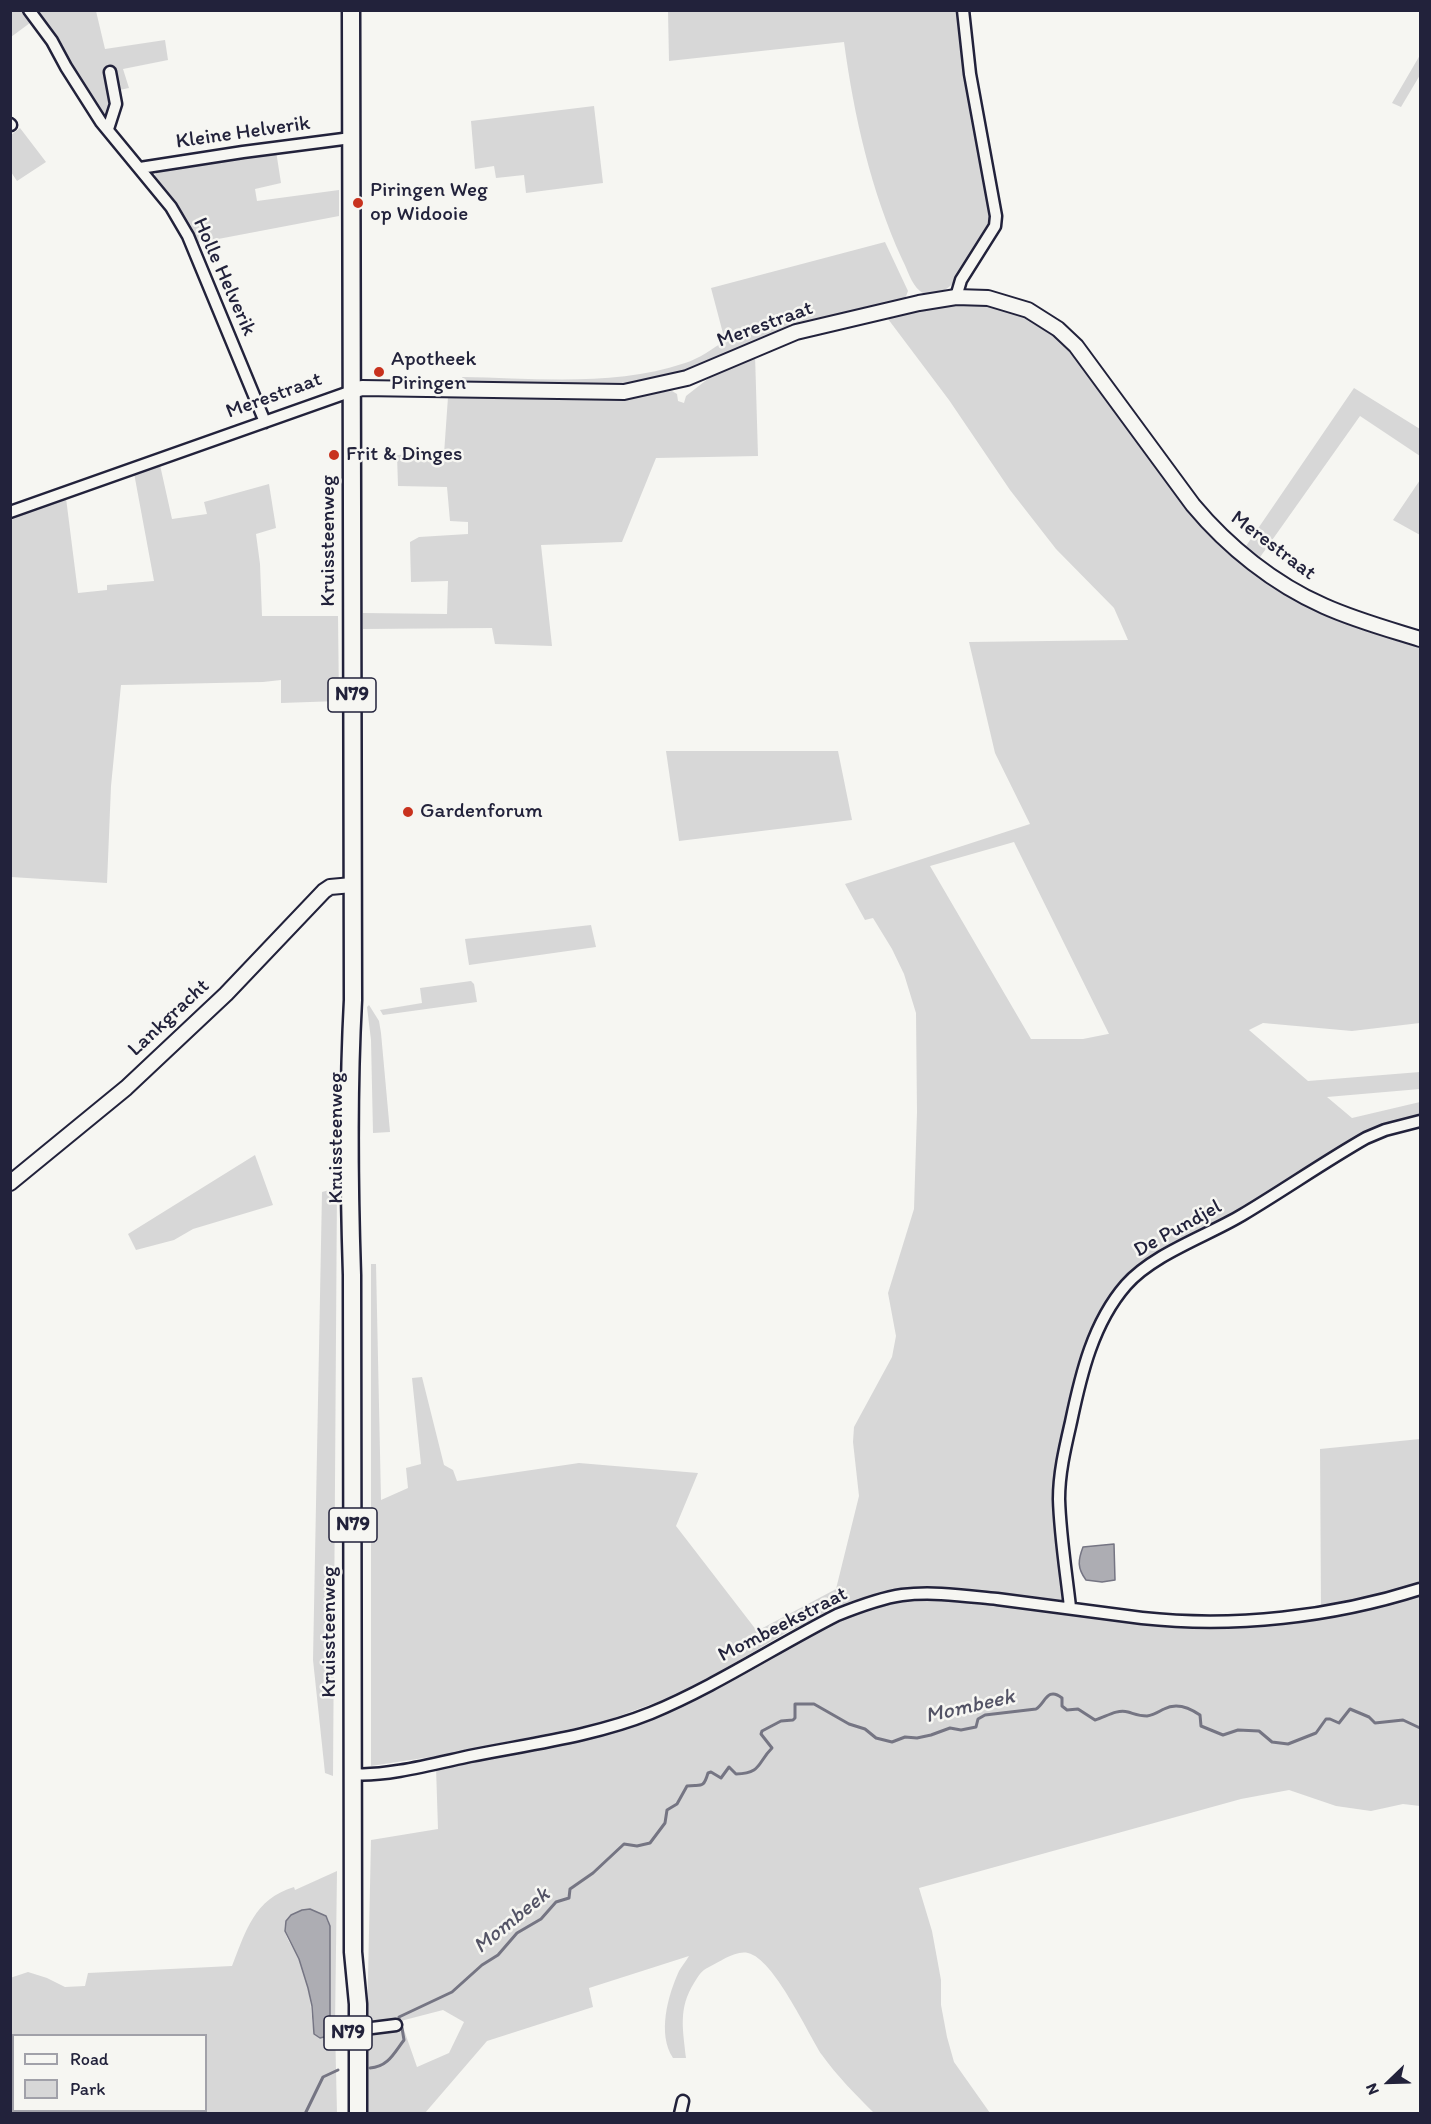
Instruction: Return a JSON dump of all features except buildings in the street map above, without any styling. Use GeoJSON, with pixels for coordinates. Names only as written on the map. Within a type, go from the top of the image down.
{"type":"FeatureCollection","features":[{"type":"Feature","properties":{"kind":"main road","name":"Kruissteenweg"},"geometry":{"type":"LineString","coordinates":[[351,10],[353,1000],[350,1047],[350,1172],[353,1952],[348,2002],[353,2031],[358,2114]]}},
{"type":"Feature","properties":{"kind":"main road","name":"Kruissteenweg"},"geometry":{"type":"LineString","coordinates":[[349,2114],[353,2031]]}},
{"type":"Feature","properties":{"kind":"street","name":"Holle Helverik"},"geometry":{"type":"LineString","coordinates":[[29,10],[52,41],[86,100],[171,207],[188,236],[265,422]]}},
{"type":"Feature","properties":{"kind":"street"},"geometry":{"type":"LineString","coordinates":[[956,297],[961,280],[995,226],[996,216],[970,75],[963,10]]}},
{"type":"Feature","properties":{"kind":"street"},"geometry":{"type":"LineString","coordinates":[[108,129],[116,104],[110,72]]}},
{"type":"Feature","properties":{"kind":"street","name":"Kleine Helverik"},"geometry":{"type":"LineString","coordinates":[[140,168],[351,138]]}},
{"type":"Feature","properties":{"kind":"street","name":"Merestraat"},"geometry":{"type":"LineString","coordinates":[[10,512],[362,388],[624,392],[687,378],[796,332],[919,303],[956,297],[988,298],[1028,310],[1058,329],[1083,355],[1206,520],[1242,554],[1298,593],[1324,607],[1420,639]]}},
{"type":"Feature","properties":{"kind":"street","name":"Lankgracht"},"geometry":{"type":"LineString","coordinates":[[10,1183],[126,1088],[226,994],[324,891],[330,887],[352,885]]}},
{"type":"Feature","properties":{"kind":"street","name":"De Pundjel"},"geometry":{"type":"LineString","coordinates":[[1070,1607],[1060,1509],[1061,1463],[1088,1355],[1100,1323],[1112,1303],[1126,1284],[1155,1261],[1235,1219],[1366,1138],[1385,1130],[1420,1121]]}},
{"type":"Feature","properties":{"kind":"street","name":"Mombeekstraat"},"geometry":{"type":"LineString","coordinates":[[353,1774],[369,1775],[604,1729],[649,1714],[701,1691],[837,1615],[863,1605],[902,1595],[955,1594],[1142,1618],[1193,1621],[1307,1615],[1388,1599],[1420,1589]]}},
{"type":"Feature","properties":{"kind":"street"},"geometry":{"type":"LineString","coordinates":[[353,2031],[396,2025]]}},
{"type":"Feature","properties":{"kind":"street"},"geometry":{"type":"LineString","coordinates":[[680,2114],[683,2101]]}},
{"type":"Feature","properties":{"kind":"green space"},"geometry":{"type":"Polygon","coordinates":[[[11,11],[96,11],[105,49],[165,40],[168,60],[123,69],[129,88],[110,92],[110,108],[104,122],[34,20],[11,37],[11,11]]]}},
{"type":"Feature","properties":{"kind":"green space"},"geometry":{"type":"Polygon","coordinates":[[[668,11],[958,11],[966,84],[992,216],[983,241],[953,283],[945,290],[929,294],[920,291],[910,276],[881,207],[865,153],[844,42],[669,61],[668,11]]]}},
{"type":"Feature","properties":{"kind":"green space"},"geometry":{"type":"Polygon","coordinates":[[[1420,55],[1420,75],[1401,107],[1392,103],[1420,55]]]}},
{"type":"Feature","properties":{"kind":"green space"},"geometry":{"type":"Polygon","coordinates":[[[594,106],[603,183],[526,193],[524,175],[496,178],[494,166],[475,169],[471,121],[594,106]]]}},
{"type":"Feature","properties":{"kind":"green space"},"geometry":{"type":"Polygon","coordinates":[[[20,128],[46,162],[17,181],[11,172],[11,135],[20,128]]]}},
{"type":"Feature","properties":{"kind":"green space"},"geometry":{"type":"Polygon","coordinates":[[[276,151],[281,183],[255,189],[257,201],[339,190],[339,216],[197,243],[182,216],[153,178],[159,169],[276,151]]]}},
{"type":"Feature","properties":{"kind":"green space"},"geometry":{"type":"Polygon","coordinates":[[[885,242],[908,291],[905,299],[819,319],[774,334],[672,377],[611,389],[462,385],[462,377],[603,378],[658,371],[685,363],[725,341],[711,288],[885,242]]]}},
{"type":"Feature","properties":{"kind":"green space"},"geometry":{"type":"Polygon","coordinates":[[[968,301],[1027,315],[1053,333],[1072,353],[1118,410],[1206,531],[1248,568],[1294,600],[1363,630],[1420,647],[1420,1023],[1352,1031],[1263,1023],[1249,1030],[1308,1081],[1420,1072],[1420,1089],[1327,1097],[1352,1118],[1420,1102],[1420,1116],[1394,1122],[1147,1262],[1109,1300],[1062,1445],[1065,1599],[1063,1602],[885,1594],[840,1608],[789,1631],[685,1692],[600,1723],[437,1756],[371,1766],[371,1264],[376,1264],[381,1500],[408,1488],[406,1468],[421,1464],[412,1378],[422,1377],[444,1465],[453,1470],[457,1481],[579,1463],[698,1473],[676,1526],[757,1631],[836,1589],[859,1496],[853,1442],[854,1427],[892,1357],[896,1336],[888,1293],[914,1209],[917,1112],[916,1013],[904,974],[873,918],[865,920],[845,884],[1030,824],[995,753],[969,642],[1128,640],[1114,608],[1056,549],[1010,490],[949,400],[885,315],[968,301]],[[1014,842],[930,866],[1031,1039],[1083,1039],[1109,1034],[1014,842]]]}},
{"type":"Feature","properties":{"kind":"green space"},"geometry":{"type":"Polygon","coordinates":[[[755,354],[758,456],[656,458],[622,542],[541,545],[552,646],[495,644],[492,628],[363,629],[363,613],[447,614],[448,581],[411,582],[410,542],[419,537],[468,534],[468,522],[450,521],[447,487],[398,486],[397,455],[444,454],[448,397],[612,399],[672,391],[677,394],[678,401],[684,403],[686,396],[723,367],[755,354]]]}},
{"type":"Feature","properties":{"kind":"green space"},"geometry":{"type":"Polygon","coordinates":[[[1354,388],[1420,429],[1420,456],[1360,416],[1258,560],[1244,549],[1354,388]]]}},
{"type":"Feature","properties":{"kind":"green space"},"geometry":{"type":"Polygon","coordinates":[[[160,465],[172,519],[207,514],[204,502],[269,484],[276,528],[256,534],[260,564],[262,616],[338,616],[339,701],[281,703],[281,680],[121,685],[111,786],[107,883],[11,877],[11,518],[66,498],[78,593],[107,590],[107,585],[154,581],[134,473],[160,465]]]}},
{"type":"Feature","properties":{"kind":"green space"},"geometry":{"type":"Polygon","coordinates":[[[1420,480],[1420,535],[1393,520],[1420,480]]]}},
{"type":"Feature","properties":{"kind":"green space"},"geometry":{"type":"Polygon","coordinates":[[[666,751],[838,751],[852,820],[679,841],[666,751]]]}},
{"type":"Feature","properties":{"kind":"green space"},"geometry":{"type":"Polygon","coordinates":[[[591,925],[596,947],[469,965],[465,939],[591,925]]]}},
{"type":"Feature","properties":{"kind":"green space"},"geometry":{"type":"Polygon","coordinates":[[[471,981],[474,984],[477,1002],[383,1015],[380,1010],[422,1003],[420,988],[471,981]]]}},
{"type":"Feature","properties":{"kind":"green space"},"geometry":{"type":"Polygon","coordinates":[[[369,1005],[379,1021],[381,1033],[390,1132],[373,1133],[371,1040],[367,1007],[369,1005]]]}},
{"type":"Feature","properties":{"kind":"green space"},"geometry":{"type":"Polygon","coordinates":[[[255,1155],[273,1205],[193,1229],[174,1240],[136,1250],[128,1234],[255,1155]]]}},
{"type":"Feature","properties":{"kind":"green space"},"geometry":{"type":"Polygon","coordinates":[[[337,1188],[333,1776],[325,1773],[313,1660],[322,1192],[337,1188]]]}},
{"type":"Feature","properties":{"kind":"green space"},"geometry":{"type":"Polygon","coordinates":[[[1420,1439],[1420,1585],[1388,1595],[1321,1608],[1320,1449],[1420,1439]]]}},
{"type":"Feature","properties":{"kind":"green space"},"geometry":{"type":"Polygon","coordinates":[[[1420,1595],[1420,1806],[1403,1804],[1371,1811],[1336,1806],[1289,1790],[1241,1799],[919,1888],[932,1931],[941,1980],[941,2005],[954,2062],[990,2113],[874,2113],[840,2078],[822,2055],[789,1998],[768,1968],[758,1958],[748,1953],[738,1953],[700,1973],[689,1992],[684,2011],[683,2028],[686,2058],[673,2058],[668,2048],[665,2026],[671,1991],[679,1971],[689,1956],[589,1988],[593,2007],[487,2041],[425,2113],[367,2114],[368,2035],[403,2027],[417,2067],[449,2053],[464,2022],[443,2010],[389,2024],[367,2024],[371,1840],[438,1829],[436,1767],[655,1715],[709,1692],[837,1619],[864,1609],[905,1600],[939,1599],[984,1602],[1182,1624],[1249,1627],[1299,1623],[1420,1595]]]}},
{"type":"Feature","properties":{"kind":"green space"},"geometry":{"type":"Polygon","coordinates":[[[337,1871],[335,2027],[337,2113],[11,2113],[10,1978],[28,1972],[65,1987],[85,1986],[88,1973],[232,1966],[247,1929],[260,1908],[280,1892],[294,1887],[295,1890],[337,1871]],[[306,1909],[288,1918],[285,1930],[299,1958],[306,1979],[314,2034],[328,2035],[330,2027],[329,1921],[325,1915],[306,1909]]]}},
{"type":"Feature","properties":{"kind":"shaded area"},"geometry":{"type":"Polygon","coordinates":[[[1114,1544],[1115,1580],[1102,1582],[1086,1580],[1079,1564],[1083,1547],[1114,1544]]]}},
{"type":"Feature","properties":{"kind":"shaded area"},"geometry":{"type":"Polygon","coordinates":[[[310,1909],[326,1916],[330,1926],[330,2027],[328,2036],[320,2038],[314,2034],[312,2006],[299,1959],[285,1931],[286,1921],[291,1915],[310,1909]]]}},
{"type":"Feature","properties":{"kind":"waterway","name":"Mombeek"},"geometry":{"type":"LineString","coordinates":[[399,2020],[399,2017],[452,1992],[482,1965],[498,1955],[517,1933],[541,1919],[556,1902],[569,1898],[570,1889],[593,1873],[624,1844],[637,1846],[650,1843],[665,1823],[667,1810],[677,1804],[687,1786],[703,1784],[708,1773],[711,1772],[721,1778],[729,1767],[736,1774],[755,1769],[772,1748],[761,1734],[762,1731],[781,1721],[793,1720],[795,1704],[814,1704],[849,1724],[865,1729],[876,1738],[892,1742],[905,1737],[917,1738],[931,1735],[950,1728],[961,1730],[976,1727],[978,1719],[985,1715],[1036,1709],[1053,1694],[1062,1698],[1062,1706],[1067,1710],[1078,1709],[1095,1720],[1119,1712],[1147,1716],[1169,1707],[1178,1706],[1188,1708],[1200,1715],[1201,1726],[1223,1735],[1238,1730],[1259,1731],[1272,1742],[1288,1744],[1316,1733],[1326,1719],[1339,1723],[1350,1709],[1369,1717],[1375,1723],[1403,1720],[1420,1728]]}},
{"type":"Feature","properties":{"kind":"waterway","name":"Mombeek"},"geometry":{"type":"LineString","coordinates":[[370,2068],[382,2065],[394,2054],[404,2040],[402,2028]]}},
{"type":"Feature","properties":{"kind":"waterway","name":"Mombeek"},"geometry":{"type":"LineString","coordinates":[[305,2114],[323,2077],[338,2070]]}},
{"type":"Feature","properties":{"kind":"place","name":"Piringen Weg op Widooie"},"geometry":{"type":"Point","coordinates":[358,203]}},
{"type":"Feature","properties":{"kind":"place","name":"Apotheek Piringen"},"geometry":{"type":"Point","coordinates":[379,372]}},
{"type":"Feature","properties":{"kind":"place","name":"Frit & Dinges"},"geometry":{"type":"Point","coordinates":[334,455]}},
{"type":"Feature","properties":{"kind":"place","name":"Gardenforum"},"geometry":{"type":"Point","coordinates":[408,812]}}]}
